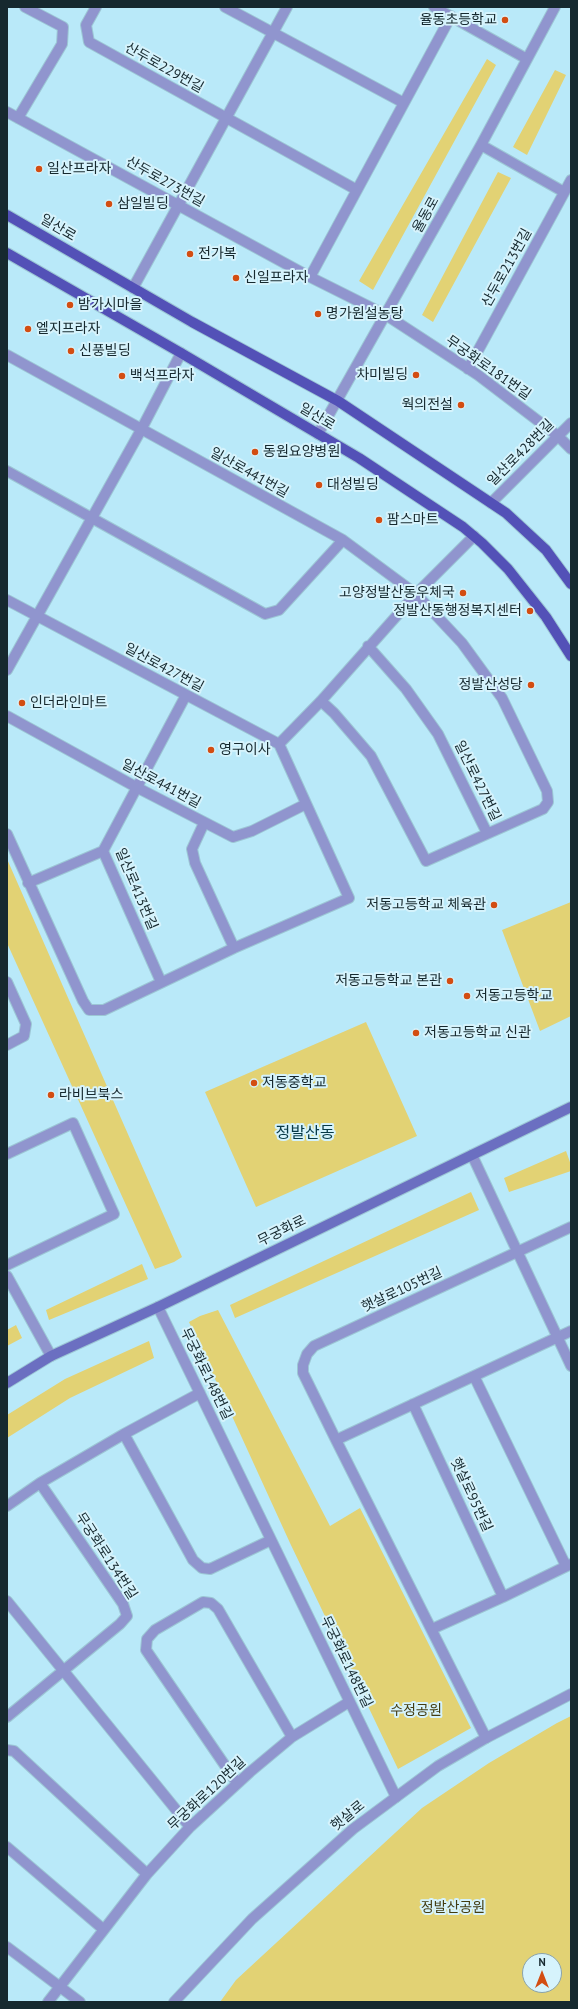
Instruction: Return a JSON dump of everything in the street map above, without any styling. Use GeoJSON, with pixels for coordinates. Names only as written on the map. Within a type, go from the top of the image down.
{"type":"FeatureCollection","features":[{"type":"Feature","properties":{"kind":"main road","name":"일산로"},"geometry":{"type":"LineString","coordinates":[[7,215],[192,322],[338,401],[506,513],[546,550],[571,584]]}},
{"type":"Feature","properties":{"kind":"main road","name":"일산로"},"geometry":{"type":"LineString","coordinates":[[7,253],[318,434],[427,502],[474,536],[508,569],[546,618],[571,656]]}},
{"type":"Feature","properties":{"kind":"main road","name":"무궁화로"},"geometry":{"type":"LineString","coordinates":[[7,1382],[51,1356],[158,1307],[571,1107]]}},
{"type":"Feature","properties":{"kind":"street"},"geometry":{"type":"LineString","coordinates":[[18,118],[62,44],[63,27],[25,7]]}},
{"type":"Feature","properties":{"kind":"street","name":"산두로229번길"},"geometry":{"type":"LineString","coordinates":[[96,7],[86,24],[90,42],[226,119],[357,190]]}},
{"type":"Feature","properties":{"kind":"street"},"geometry":{"type":"LineString","coordinates":[[225,7],[404,103]]}},
{"type":"Feature","properties":{"kind":"street"},"geometry":{"type":"LineString","coordinates":[[133,288],[287,7]]}},
{"type":"Feature","properties":{"kind":"street"},"geometry":{"type":"LineString","coordinates":[[434,7],[527,58]]}},
{"type":"Feature","properties":{"kind":"street","name":"율동로"},"geometry":{"type":"LineString","coordinates":[[318,434],[338,401],[481,145],[555,7]]}},
{"type":"Feature","properties":{"kind":"street"},"geometry":{"type":"LineString","coordinates":[[310,277],[451,16]]}},
{"type":"Feature","properties":{"kind":"street","name":"산두로273번길"},"geometry":{"type":"LineString","coordinates":[[7,112],[310,277],[386,315]]}},
{"type":"Feature","properties":{"kind":"street"},"geometry":{"type":"LineString","coordinates":[[481,145],[564,192]]}},
{"type":"Feature","properties":{"kind":"street","name":"산두로213번길"},"geometry":{"type":"LineString","coordinates":[[468,369],[571,180]]}},
{"type":"Feature","properties":{"kind":"street","name":"무궁화로181번길"},"geometry":{"type":"LineString","coordinates":[[386,315],[468,369],[558,436],[571,449]]}},
{"type":"Feature","properties":{"kind":"street"},"geometry":{"type":"LineString","coordinates":[[7,670],[142,430],[181,353]]}},
{"type":"Feature","properties":{"kind":"street","name":"일산로441번길"},"geometry":{"type":"LineString","coordinates":[[7,354],[343,540],[416,594]]}},
{"type":"Feature","properties":{"kind":"street","name":"일산로428번길"},"geometry":{"type":"LineString","coordinates":[[491,503],[571,423]]}},
{"type":"Feature","properties":{"kind":"street"},"geometry":{"type":"LineString","coordinates":[[7,471],[91,519],[265,614],[279,610],[343,540]]}},
{"type":"Feature","properties":{"kind":"street"},"geometry":{"type":"LineString","coordinates":[[7,834],[28,883],[83,1001],[89,1010],[104,1010],[234,948],[350,898],[279,744],[321,701],[368,646],[416,594],[474,536]]}},
{"type":"Feature","properties":{"kind":"street"},"geometry":{"type":"LineString","coordinates":[[321,701],[334,712],[371,756],[426,861],[542,809],[548,802],[547,791],[502,698],[462,643],[416,594]]}},
{"type":"Feature","properties":{"kind":"street"},"geometry":{"type":"LineString","coordinates":[[7,600],[36,616]]}},
{"type":"Feature","properties":{"kind":"street","name":"일산로427번길"},"geometry":{"type":"LineString","coordinates":[[36,616],[279,744]]}},
{"type":"Feature","properties":{"kind":"street","name":"일산로427번길"},"geometry":{"type":"LineString","coordinates":[[368,646],[406,689],[438,734],[487,833]]}},
{"type":"Feature","properties":{"kind":"street","name":"일산로413번길"},"geometry":{"type":"LineString","coordinates":[[161,982],[103,851],[186,695]]}},
{"type":"Feature","properties":{"kind":"street","name":"일산로441번길"},"geometry":{"type":"LineString","coordinates":[[7,716],[136,787],[233,837],[252,831],[306,804]]}},
{"type":"Feature","properties":{"kind":"street"},"geometry":{"type":"LineString","coordinates":[[204,823],[192,849],[195,863],[234,948]]}},
{"type":"Feature","properties":{"kind":"street"},"geometry":{"type":"LineString","coordinates":[[28,883],[103,851]]}},
{"type":"Feature","properties":{"kind":"street"},"geometry":{"type":"LineString","coordinates":[[7,982],[26,1024],[24,1036],[7,1046]]}},
{"type":"Feature","properties":{"kind":"street"},"geometry":{"type":"LineString","coordinates":[[7,1154],[73,1123],[114,1214],[7,1265]]}},
{"type":"Feature","properties":{"kind":"street"},"geometry":{"type":"LineString","coordinates":[[472,1155],[571,1366]]}},
{"type":"Feature","properties":{"kind":"street","name":"햇살로105번길"},"geometry":{"type":"LineString","coordinates":[[336,1440],[303,1373],[304,1359],[314,1346],[571,1227]]}},
{"type":"Feature","properties":{"kind":"street"},"geometry":{"type":"LineString","coordinates":[[7,1276],[51,1356]]}},
{"type":"Feature","properties":{"kind":"street","name":"무궁화로148번길"},"geometry":{"type":"LineString","coordinates":[[158,1307],[396,1797]]}},
{"type":"Feature","properties":{"kind":"street"},"geometry":{"type":"LineString","coordinates":[[486,1738],[336,1440],[571,1331]]}},
{"type":"Feature","properties":{"kind":"street"},"geometry":{"type":"LineString","coordinates":[[432,1629],[569,1565],[474,1376]]}},
{"type":"Feature","properties":{"kind":"street"},"geometry":{"type":"LineString","coordinates":[[7,1506],[40,1483],[124,1434],[200,1393]]}},
{"type":"Feature","properties":{"kind":"street","name":"햇살로95번길"},"geometry":{"type":"LineString","coordinates":[[413,1404],[503,1597]]}},
{"type":"Feature","properties":{"kind":"street"},"geometry":{"type":"LineString","coordinates":[[124,1434],[193,1560],[202,1568],[210,1569],[271,1540]]}},
{"type":"Feature","properties":{"kind":"street","name":"무궁화로134번길"},"geometry":{"type":"LineString","coordinates":[[7,1717],[120,1624],[127,1616],[123,1604],[40,1483]]}},
{"type":"Feature","properties":{"kind":"street"},"geometry":{"type":"LineString","coordinates":[[7,1601],[190,1826]]}},
{"type":"Feature","properties":{"kind":"street"},"geometry":{"type":"LineString","coordinates":[[237,1784],[146,1650],[147,1639],[155,1630],[203,1602],[212,1603],[218,1609],[292,1737]]}},
{"type":"Feature","properties":{"kind":"street","name":"햇살로"},"geometry":{"type":"LineString","coordinates":[[174,2002],[252,1919],[353,1829],[438,1766],[486,1738],[571,1694]]}},
{"type":"Feature","properties":{"kind":"street","name":"무궁화로120번길"},"geometry":{"type":"LineString","coordinates":[[48,2002],[147,1874],[190,1826],[292,1737],[350,1702]]}},
{"type":"Feature","properties":{"kind":"street"},"geometry":{"type":"LineString","coordinates":[[7,1750],[14,1751],[147,1874]]}},
{"type":"Feature","properties":{"kind":"street"},"geometry":{"type":"LineString","coordinates":[[7,1847],[103,1929]]}},
{"type":"Feature","properties":{"kind":"street"},"geometry":{"type":"LineString","coordinates":[[7,1947],[80,2002]]}},
{"type":"Feature","properties":{"kind":"green space"},"geometry":{"type":"Polygon","coordinates":[[[487,59],[496,65],[373,290],[359,281],[487,59]]]}},
{"type":"Feature","properties":{"kind":"green space"},"geometry":{"type":"Polygon","coordinates":[[[555,70],[566,75],[527,155],[513,147],[555,70]]]}},
{"type":"Feature","properties":{"kind":"green space"},"geometry":{"type":"Polygon","coordinates":[[[498,172],[511,178],[433,322],[422,315],[498,172]]]}},
{"type":"Feature","properties":{"kind":"green space"},"geometry":{"type":"Polygon","coordinates":[[[7,859],[182,1257],[174,1262],[155,1269],[7,943],[7,859]]]}},
{"type":"Feature","properties":{"kind":"green space"},"geometry":{"type":"Polygon","coordinates":[[[571,902],[571,1016],[540,1031],[502,930],[571,902]]]}},
{"type":"Feature","properties":{"kind":"green space"},"geometry":{"type":"Polygon","coordinates":[[[366,1022],[417,1136],[256,1207],[205,1092],[366,1022]]]}},
{"type":"Feature","properties":{"kind":"green space"},"geometry":{"type":"Polygon","coordinates":[[[566,1151],[571,1165],[571,1171],[509,1192],[504,1178],[566,1151]]]}},
{"type":"Feature","properties":{"kind":"green space"},"geometry":{"type":"Polygon","coordinates":[[[471,1192],[479,1210],[235,1318],[230,1305],[471,1192]]]}},
{"type":"Feature","properties":{"kind":"green space"},"geometry":{"type":"Polygon","coordinates":[[[142,1264],[148,1279],[49,1320],[46,1310],[142,1264]]]}},
{"type":"Feature","properties":{"kind":"green space","name":"수정공원"},"geometry":{"type":"Polygon","coordinates":[[[218,1310],[330,1526],[360,1508],[471,1728],[398,1769],[290,1543],[189,1322],[200,1316],[218,1310]]]}},
{"type":"Feature","properties":{"kind":"green space"},"geometry":{"type":"Polygon","coordinates":[[[16,1325],[22,1338],[7,1346],[7,1330],[16,1325]]]}},
{"type":"Feature","properties":{"kind":"green space"},"geometry":{"type":"Polygon","coordinates":[[[149,1341],[154,1358],[70,1398],[7,1438],[7,1415],[65,1379],[149,1341]]]}},
{"type":"Feature","properties":{"kind":"green space","name":"정발산공원"},"geometry":{"type":"Polygon","coordinates":[[[571,1716],[571,2002],[220,2002],[236,1980],[422,1808],[489,1763],[571,1716]]]}},
{"type":"Feature","properties":{"kind":"place","name":"율동초등학교"},"geometry":{"type":"Point","coordinates":[505,20]}},
{"type":"Feature","properties":{"kind":"place","name":"일산프라자"},"geometry":{"type":"Point","coordinates":[39,169]}},
{"type":"Feature","properties":{"kind":"place","name":"삼일빌딩"},"geometry":{"type":"Point","coordinates":[109,204]}},
{"type":"Feature","properties":{"kind":"place","name":"전가복"},"geometry":{"type":"Point","coordinates":[190,254]}},
{"type":"Feature","properties":{"kind":"place","name":"신일프라자"},"geometry":{"type":"Point","coordinates":[236,278]}},
{"type":"Feature","properties":{"kind":"place","name":"밤가시마을"},"geometry":{"type":"Point","coordinates":[70,305]}},
{"type":"Feature","properties":{"kind":"place","name":"명가원설농탕"},"geometry":{"type":"Point","coordinates":[318,314]}},
{"type":"Feature","properties":{"kind":"place","name":"엘지프라자"},"geometry":{"type":"Point","coordinates":[28,329]}},
{"type":"Feature","properties":{"kind":"place","name":"신풍빌딩"},"geometry":{"type":"Point","coordinates":[71,351]}},
{"type":"Feature","properties":{"kind":"place","name":"차미빌딩"},"geometry":{"type":"Point","coordinates":[416,375]}},
{"type":"Feature","properties":{"kind":"place","name":"백석프라자"},"geometry":{"type":"Point","coordinates":[122,376]}},
{"type":"Feature","properties":{"kind":"place","name":"웍의전설"},"geometry":{"type":"Point","coordinates":[461,405]}},
{"type":"Feature","properties":{"kind":"place","name":"동원요양병원"},"geometry":{"type":"Point","coordinates":[255,452]}},
{"type":"Feature","properties":{"kind":"place","name":"대성빌딩"},"geometry":{"type":"Point","coordinates":[319,485]}},
{"type":"Feature","properties":{"kind":"place","name":"팜스마트"},"geometry":{"type":"Point","coordinates":[379,520]}},
{"type":"Feature","properties":{"kind":"place","name":"고양정발산동우체국"},"geometry":{"type":"Point","coordinates":[463,593]}},
{"type":"Feature","properties":{"kind":"place","name":"정발산동행정복지센터"},"geometry":{"type":"Point","coordinates":[530,611]}},
{"type":"Feature","properties":{"kind":"place","name":"정발산성당"},"geometry":{"type":"Point","coordinates":[531,685]}},
{"type":"Feature","properties":{"kind":"place","name":"인더라인마트"},"geometry":{"type":"Point","coordinates":[22,703]}},
{"type":"Feature","properties":{"kind":"place","name":"영구이사"},"geometry":{"type":"Point","coordinates":[211,750]}},
{"type":"Feature","properties":{"kind":"place","name":"저동고등학교 체육관"},"geometry":{"type":"Point","coordinates":[494,905]}},
{"type":"Feature","properties":{"kind":"place","name":"저동고등학교 본관"},"geometry":{"type":"Point","coordinates":[450,981]}},
{"type":"Feature","properties":{"kind":"place","name":"저동고등학교"},"geometry":{"type":"Point","coordinates":[467,996]}},
{"type":"Feature","properties":{"kind":"place","name":"저동고등학교 신관"},"geometry":{"type":"Point","coordinates":[416,1033]}},
{"type":"Feature","properties":{"kind":"place","name":"저동중학교"},"geometry":{"type":"Point","coordinates":[254,1083]}},
{"type":"Feature","properties":{"kind":"place","name":"라비브북스"},"geometry":{"type":"Point","coordinates":[51,1095]}},
{"type":"Feature","properties":{"kind":"district","name":"정발산동"},"geometry":{"type":"Point","coordinates":[305,1133]}}]}
